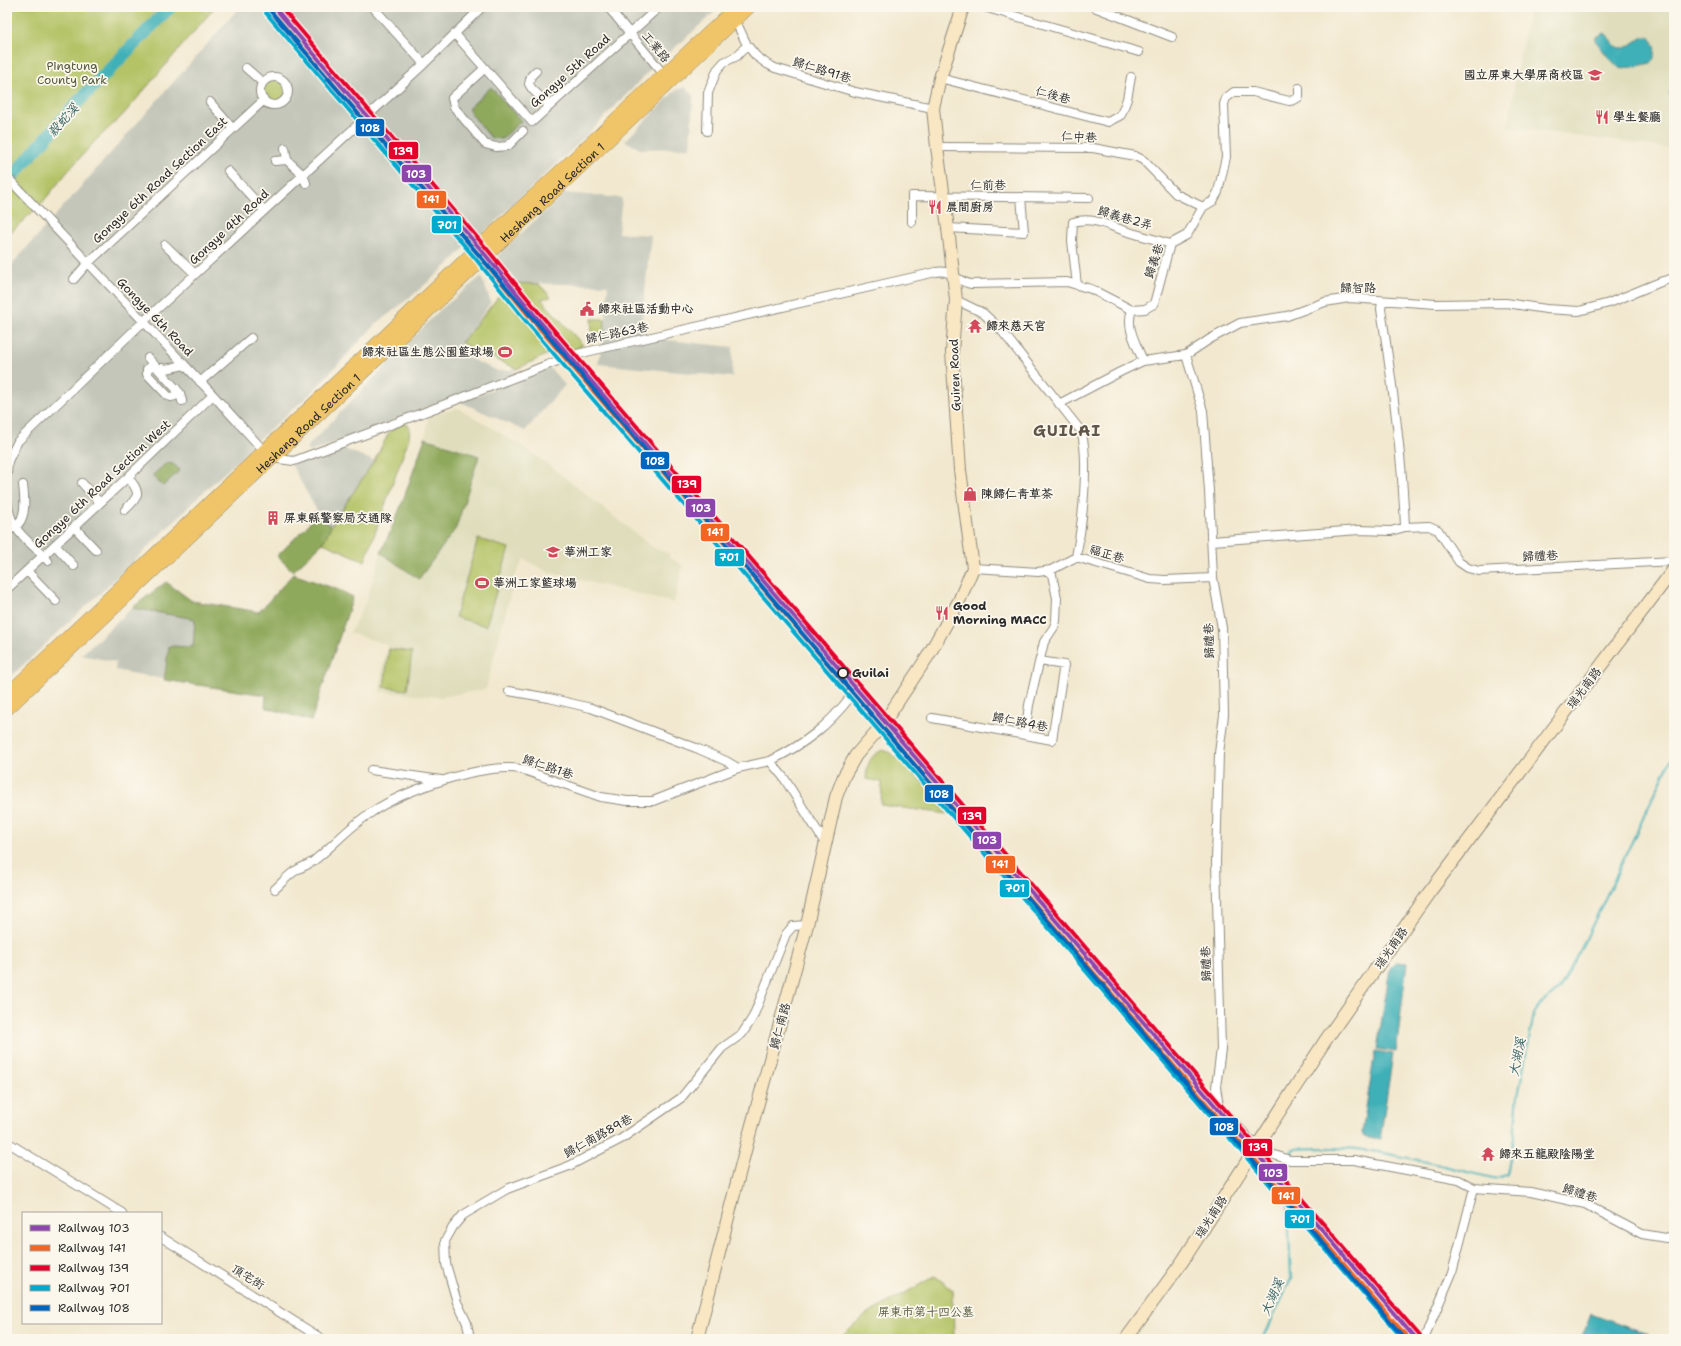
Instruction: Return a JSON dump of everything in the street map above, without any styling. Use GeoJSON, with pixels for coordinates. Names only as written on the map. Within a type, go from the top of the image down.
{"type":"FeatureCollection","features":[{"type":"Feature","properties":{"kind":"main road","name":"Hesheng Road Section 1"},"geometry":{"type":"LineString","coordinates":[[7,695],[268,455],[667,79],[675,63],[732,15],[749,7]]}},
{"type":"Feature","properties":{"kind":"main road","name":"Hesheng Road Section 1"},"geometry":{"type":"LineString","coordinates":[[7,709],[268,455]]}},
{"type":"Feature","properties":{"kind":"street"},"geometry":{"type":"LineString","coordinates":[[373,7],[424,64]]}},
{"type":"Feature","properties":{"kind":"street","name":"Gongye 4th Road"},"geometry":{"type":"LineString","coordinates":[[7,474],[8,461],[18,441],[143,322],[424,64],[482,7]]}},
{"type":"Feature","properties":{"kind":"street","name":"工業路"},"geometry":{"type":"LineString","coordinates":[[608,7],[667,79]]}},
{"type":"Feature","properties":{"kind":"street","name":"Gongye 5th Road"},"geometry":{"type":"LineString","coordinates":[[455,34],[532,122],[659,7]]}},
{"type":"Feature","properties":{"kind":"street","name":"Guiren Road"},"geometry":{"type":"LineString","coordinates":[[963,7],[940,78],[933,108],[936,147],[954,276],[956,300],[952,352],[960,470],[973,568]]}},
{"type":"Feature","properties":{"kind":"street"},"geometry":{"type":"LineString","coordinates":[[984,7],[1139,52]]}},
{"type":"Feature","properties":{"kind":"street"},"geometry":{"type":"LineString","coordinates":[[1094,7],[1172,37]]}},
{"type":"Feature","properties":{"kind":"street","name":"歸仁路91巷"},"geometry":{"type":"LineString","coordinates":[[732,15],[747,45],[756,56],[767,64],[789,73],[855,92],[933,108]]}},
{"type":"Feature","properties":{"kind":"street"},"geometry":{"type":"LineString","coordinates":[[707,131],[708,93],[717,70],[724,62],[736,56],[747,45]]}},
{"type":"Feature","properties":{"kind":"street"},"geometry":{"type":"LineString","coordinates":[[246,68],[262,82]]}},
{"type":"Feature","properties":{"kind":"street"},"geometry":{"type":"LineString","coordinates":[[485,68],[452,98],[454,107],[485,144],[496,147],[508,146],[523,131]]}},
{"type":"Feature","properties":{"kind":"street"},"geometry":{"type":"LineString","coordinates":[[536,71],[531,76],[529,84],[532,89],[550,106]]}},
{"type":"Feature","properties":{"kind":"street"},"geometry":{"type":"LineString","coordinates":[[274,76],[283,80],[288,88],[286,97],[279,104],[270,104],[264,100],[260,91],[262,82],[265,79],[274,76]]}},
{"type":"Feature","properties":{"kind":"street","name":"仁後巷"},"geometry":{"type":"LineString","coordinates":[[940,78],[1108,122],[1121,115],[1131,77]]}},
{"type":"Feature","properties":{"kind":"street","name":"歸義巷"},"geometry":{"type":"LineString","coordinates":[[1132,310],[1145,309],[1154,304],[1170,244],[1187,235],[1203,207],[1213,201],[1218,192],[1226,157],[1224,104],[1226,98],[1234,92],[1253,92],[1289,101],[1299,97],[1299,88]]}},
{"type":"Feature","properties":{"kind":"street","name":"Gongye 6th Road Section East"},"geometry":{"type":"LineString","coordinates":[[74,279],[87,264],[264,100]]}},
{"type":"Feature","properties":{"kind":"street"},"geometry":{"type":"LineString","coordinates":[[210,102],[233,129]]}},
{"type":"Feature","properties":{"kind":"street","name":"仁中巷"},"geometry":{"type":"LineString","coordinates":[[936,147],[1093,148],[1135,156],[1142,160],[1176,194],[1203,207]]}},
{"type":"Feature","properties":{"kind":"street"},"geometry":{"type":"LineString","coordinates":[[285,148],[287,160],[303,175],[306,183]]}},
{"type":"Feature","properties":{"kind":"street"},"geometry":{"type":"LineString","coordinates":[[275,161],[287,160]]}},
{"type":"Feature","properties":{"kind":"street"},"geometry":{"type":"LineString","coordinates":[[228,171],[264,210]]}},
{"type":"Feature","properties":{"kind":"street","name":"Gongye 6th Road"},"geometry":{"type":"LineString","coordinates":[[7,177],[87,264],[213,395],[268,455]]}},
{"type":"Feature","properties":{"kind":"street","name":"仁前巷"},"geometry":{"type":"LineString","coordinates":[[912,222],[912,196],[1089,198]]}},
{"type":"Feature","properties":{"kind":"street"},"geometry":{"type":"LineString","coordinates":[[948,228],[1024,232],[1021,197]]}},
{"type":"Feature","properties":{"kind":"street","name":"歸義巷2弄"},"geometry":{"type":"LineString","coordinates":[[1077,285],[1072,241],[1073,222],[1083,219],[1099,221],[1170,244]]}},
{"type":"Feature","properties":{"kind":"street"},"geometry":{"type":"LineString","coordinates":[[165,245],[195,274]]}},
{"type":"Feature","properties":{"kind":"street","name":"歸仁路63巷"},"geometry":{"type":"LineString","coordinates":[[268,455],[294,461],[581,353],[936,272],[947,271],[954,276]]}},
{"type":"Feature","properties":{"kind":"street"},"geometry":{"type":"LineString","coordinates":[[954,276],[965,283],[971,284],[1067,282],[1091,290],[1132,310],[1129,318],[1129,325],[1143,362]]}},
{"type":"Feature","properties":{"kind":"street","name":"歸智路"},"geometry":{"type":"LineString","coordinates":[[1059,404],[1120,372],[1143,362],[1186,355],[1210,339],[1240,323],[1287,316],[1333,300],[1349,298],[1436,304],[1506,303],[1546,309],[1579,311],[1609,303],[1674,278]]}},
{"type":"Feature","properties":{"kind":"street"},"geometry":{"type":"LineString","coordinates":[[956,300],[983,313],[1001,330],[1081,431],[1084,441],[1080,535],[1076,557]]}},
{"type":"Feature","properties":{"kind":"street"},"geometry":{"type":"LineString","coordinates":[[1382,301],[1381,308],[1395,407],[1402,471],[1406,527]]}},
{"type":"Feature","properties":{"kind":"street"},"geometry":{"type":"LineString","coordinates":[[200,382],[251,338]]}},
{"type":"Feature","properties":{"kind":"street","name":"歸禮巷"},"geometry":{"type":"LineString","coordinates":[[1186,355],[1203,411],[1212,541],[1213,578],[1222,628],[1224,715],[1219,753],[1216,862],[1222,1049],[1216,1087],[1219,1106],[1257,1148],[1290,1160],[1354,1160],[1436,1174],[1459,1180],[1474,1188],[1531,1192],[1585,1204],[1642,1234],[1666,1238],[1674,1235]]}},
{"type":"Feature","properties":{"kind":"street"},"geometry":{"type":"LineString","coordinates":[[148,358],[180,393],[182,401]]}},
{"type":"Feature","properties":{"kind":"street"},"geometry":{"type":"LineString","coordinates":[[176,388],[176,395],[169,397],[147,374],[148,367],[156,366],[166,369],[184,365]]}},
{"type":"Feature","properties":{"kind":"street","name":"Gongye 6th Road Section West"},"geometry":{"type":"LineString","coordinates":[[7,589],[27,571],[46,558],[55,545],[213,395]]}},
{"type":"Feature","properties":{"kind":"street"},"geometry":{"type":"LineString","coordinates":[[125,510],[136,499],[138,494],[136,486],[128,477]]}},
{"type":"Feature","properties":{"kind":"street"},"geometry":{"type":"LineString","coordinates":[[82,482],[100,503]]}},
{"type":"Feature","properties":{"kind":"street"},"geometry":{"type":"LineString","coordinates":[[7,530],[16,527],[20,522],[25,509],[23,485]]}},
{"type":"Feature","properties":{"kind":"street"},"geometry":{"type":"LineString","coordinates":[[7,500],[8,515],[16,527],[29,543],[46,558]]}},
{"type":"Feature","properties":{"kind":"street","name":"歸禮巷"},"geometry":{"type":"LineString","coordinates":[[1212,541],[1359,530],[1391,531],[1406,527],[1429,526],[1438,530],[1459,562],[1468,568],[1479,571],[1674,561]]}},
{"type":"Feature","properties":{"kind":"street"},"geometry":{"type":"LineString","coordinates":[[74,527],[96,550]]}},
{"type":"Feature","properties":{"kind":"street"},"geometry":{"type":"LineString","coordinates":[[55,545],[74,566]]}},
{"type":"Feature","properties":{"kind":"street","name":"福正巷"},"geometry":{"type":"LineString","coordinates":[[973,568],[1038,572],[1051,570],[1076,557],[1150,579],[1165,580],[1213,578]]}},
{"type":"Feature","properties":{"kind":"street","name":"歸仁南路"},"geometry":{"type":"LineString","coordinates":[[697,1339],[747,1143],[808,924],[836,797],[844,776],[856,756],[883,724],[928,656],[959,601],[973,568]]}},
{"type":"Feature","properties":{"kind":"street","name":"瑞光南路"},"geometry":{"type":"LineString","coordinates":[[1126,1339],[1182,1262],[1325,1041],[1428,894],[1674,569]]}},
{"type":"Feature","properties":{"kind":"street"},"geometry":{"type":"LineString","coordinates":[[1025,735],[1029,705],[1044,642],[1054,627],[1056,621],[1057,598],[1051,570]]}},
{"type":"Feature","properties":{"kind":"street"},"geometry":{"type":"LineString","coordinates":[[27,571],[56,601]]}},
{"type":"Feature","properties":{"kind":"street","name":"歸仁路4巷"},"geometry":{"type":"LineString","coordinates":[[932,718],[1052,740],[1064,664],[1040,661]]}},
{"type":"Feature","properties":{"kind":"street"},"geometry":{"type":"LineString","coordinates":[[509,691],[549,698],[591,708],[726,760],[738,768]]}},
{"type":"Feature","properties":{"kind":"street","name":"歸仁路1巷"},"geometry":{"type":"LineString","coordinates":[[275,889],[296,870],[312,863],[338,838],[372,812],[409,792],[445,780],[488,769],[509,768],[521,770],[601,797],[627,801],[653,801],[738,768],[770,761],[789,752],[821,730],[852,695]]}},
{"type":"Feature","properties":{"kind":"street"},"geometry":{"type":"LineString","coordinates":[[770,761],[784,778],[825,843]]}},
{"type":"Feature","properties":{"kind":"street"},"geometry":{"type":"LineString","coordinates":[[371,770],[445,780]]}},
{"type":"Feature","properties":{"kind":"street","name":"歸仁南路89巷"},"geometry":{"type":"LineString","coordinates":[[470,1339],[467,1323],[457,1302],[446,1264],[445,1241],[453,1227],[463,1215],[507,1189],[569,1166],[621,1139],[681,1098],[722,1048],[742,1034],[749,1022],[786,934],[793,926],[808,924]]}},
{"type":"Feature","properties":{"kind":"street"},"geometry":{"type":"LineString","coordinates":[[7,1142],[120,1212]]}},
{"type":"Feature","properties":{"kind":"street"},"geometry":{"type":"LineString","coordinates":[[1424,1339],[1452,1273],[1474,1188]]}},
{"type":"Feature","properties":{"kind":"street","name":"頂宅街"},"geometry":{"type":"LineString","coordinates":[[162,1238],[270,1304],[322,1339]]}},
{"type":"Feature","properties":{"kind":"shaded area"},"geometry":{"type":"Polygon","coordinates":[[[240,7],[720,7],[650,70],[583,139],[477,239],[465,247],[452,261],[413,295],[376,324],[308,396],[251,446],[245,454],[200,495],[127,568],[7,680],[7,270],[240,7]]]}},
{"type":"Feature","properties":{"kind":"shaded area","name":"國立屏東大學屏商校區"},"geometry":{"type":"Polygon","coordinates":[[[1530,7],[1674,7],[1674,149],[1508,127],[1518,64],[1530,7]]]}},
{"type":"Feature","properties":{"kind":"shaded area"},"geometry":{"type":"Polygon","coordinates":[[[685,87],[693,96],[690,148],[640,149],[625,141],[676,90],[685,87]]]}},
{"type":"Feature","properties":{"kind":"shaded area"},"geometry":{"type":"Polygon","coordinates":[[[564,193],[622,198],[618,233],[651,235],[640,337],[733,347],[732,377],[598,364],[604,338],[608,285],[515,283],[493,260],[564,193]]]}},
{"type":"Feature","properties":{"kind":"shaded area"},"geometry":{"type":"Polygon","coordinates":[[[481,277],[491,302],[455,352],[498,371],[517,369],[509,377],[310,452],[306,448],[440,310],[481,277]]]}},
{"type":"Feature","properties":{"kind":"shaded area"},"geometry":{"type":"Polygon","coordinates":[[[549,367],[565,385],[525,431],[461,402],[549,367]]]}},
{"type":"Feature","properties":{"kind":"shaded area","name":"華洲工家"},"geometry":{"type":"Polygon","coordinates":[[[458,408],[522,446],[549,465],[655,549],[669,553],[669,557],[683,566],[674,603],[548,572],[524,559],[515,576],[486,689],[442,697],[380,692],[382,670],[388,645],[350,633],[366,601],[381,553],[419,579],[479,456],[425,438],[429,416],[458,408]]]}},
{"type":"Feature","properties":{"kind":"shaded area"},"geometry":{"type":"Polygon","coordinates":[[[332,447],[345,449],[374,461],[331,526],[322,520],[291,464],[332,447]]]}},
{"type":"Feature","properties":{"kind":"shaded area"},"geometry":{"type":"Polygon","coordinates":[[[132,608],[195,618],[193,647],[169,646],[163,679],[115,670],[116,662],[81,655],[132,608]]]}},
{"type":"Feature","properties":{"kind":"green space","name":"Pingtung County Park"},"geometry":{"type":"Polygon","coordinates":[[[7,7],[215,7],[123,115],[96,140],[42,203],[7,236],[7,7]]]}},
{"type":"Feature","properties":{"kind":"green space"},"geometry":{"type":"Polygon","coordinates":[[[274,77],[284,81],[288,91],[284,101],[274,105],[264,101],[260,91],[264,81],[274,77]]]}},
{"type":"Feature","properties":{"kind":"green space"},"geometry":{"type":"Polygon","coordinates":[[[491,87],[521,121],[502,139],[491,138],[470,112],[470,107],[491,87]]]}},
{"type":"Feature","properties":{"kind":"green space"},"geometry":{"type":"Polygon","coordinates":[[[515,283],[539,284],[551,297],[541,299],[583,345],[572,351],[515,283]]]}},
{"type":"Feature","properties":{"kind":"green space"},"geometry":{"type":"Polygon","coordinates":[[[504,290],[552,352],[517,369],[461,343],[504,290]]]}},
{"type":"Feature","properties":{"kind":"green space"},"geometry":{"type":"Polygon","coordinates":[[[592,319],[605,319],[604,338],[591,337],[592,319]]]}},
{"type":"Feature","properties":{"kind":"green space"},"geometry":{"type":"Polygon","coordinates":[[[407,424],[410,427],[409,438],[365,561],[323,543],[331,526],[374,461],[392,427],[407,424]]]}},
{"type":"Feature","properties":{"kind":"green space"},"geometry":{"type":"Polygon","coordinates":[[[425,438],[479,456],[456,528],[419,579],[381,553],[401,506],[425,438]]]}},
{"type":"Feature","properties":{"kind":"green space"},"geometry":{"type":"Polygon","coordinates":[[[168,463],[173,464],[180,470],[163,486],[152,476],[168,463]]]}},
{"type":"Feature","properties":{"kind":"green space"},"geometry":{"type":"Polygon","coordinates":[[[316,515],[331,526],[323,543],[293,571],[277,556],[316,515]]]}},
{"type":"Feature","properties":{"kind":"green space","name":"華洲工家籃球場"},"geometry":{"type":"Polygon","coordinates":[[[478,539],[509,548],[486,626],[455,617],[478,539]]]}},
{"type":"Feature","properties":{"kind":"green space"},"geometry":{"type":"Polygon","coordinates":[[[293,574],[339,590],[353,597],[311,721],[265,707],[266,695],[164,680],[169,646],[193,647],[195,619],[132,608],[166,582],[192,601],[259,612],[293,574]]]}},
{"type":"Feature","properties":{"kind":"green space"},"geometry":{"type":"Polygon","coordinates":[[[389,649],[412,652],[407,690],[384,687],[389,649]]]}},
{"type":"Feature","properties":{"kind":"green space"},"geometry":{"type":"Polygon","coordinates":[[[883,750],[892,754],[909,768],[947,814],[881,805],[882,782],[866,779],[867,770],[872,758],[878,752],[883,750]]]}},
{"type":"Feature","properties":{"kind":"green space","name":"屏東市第十四公墓"},"geometry":{"type":"Polygon","coordinates":[[[935,1276],[953,1290],[954,1339],[839,1339],[866,1315],[935,1276]]]}},
{"type":"Feature","properties":{"kind":"water"},"geometry":{"type":"Polygon","coordinates":[[[1605,33],[1616,46],[1621,48],[1625,48],[1644,37],[1649,37],[1654,43],[1656,50],[1651,63],[1619,68],[1595,40],[1596,37],[1605,33]]]}},
{"type":"Feature","properties":{"kind":"water"},"geometry":{"type":"Polygon","coordinates":[[[1396,962],[1407,963],[1396,1052],[1377,1049],[1390,968],[1396,962]]]}},
{"type":"Feature","properties":{"kind":"water"},"geometry":{"type":"Polygon","coordinates":[[[1375,1051],[1393,1054],[1380,1140],[1364,1137],[1362,1133],[1375,1051]]]}},
{"type":"Feature","properties":{"kind":"water"},"geometry":{"type":"Polygon","coordinates":[[[1591,1313],[1648,1334],[1644,1339],[1581,1339],[1591,1313]]]}},
{"type":"Feature","properties":{"kind":"waterway","name":"殺蛇溪"},"geometry":{"type":"LineString","coordinates":[[7,182],[79,101],[170,7]]}},
{"type":"Feature","properties":{"kind":"waterway"},"geometry":{"type":"LineString","coordinates":[[1670,95],[1674,79]]}},
{"type":"Feature","properties":{"kind":"waterway","name":"大湖溪"},"geometry":{"type":"LineString","coordinates":[[1291,1157],[1293,1149],[1357,1149],[1410,1158],[1497,1179],[1507,1175],[1514,1137],[1518,1096],[1534,1014],[1540,1005],[1559,989],[1584,943],[1674,753]]}},
{"type":"Feature","properties":{"kind":"waterway","name":"大湖溪"},"geometry":{"type":"LineString","coordinates":[[1263,1339],[1291,1279],[1287,1185],[1289,1166]]}},
{"type":"Feature","properties":{"kind":"rail line","name":"108"},"geometry":{"type":"LineString","coordinates":[[267,7],[1405,1339]]}},
{"type":"Feature","properties":{"kind":"rail line","name":"103"},"geometry":{"type":"LineString","coordinates":[[274,7],[483,252],[537,318],[1416,1339]]}},
{"type":"Feature","properties":{"kind":"rail line","name":"139"},"geometry":{"type":"LineString","coordinates":[[281,7],[487,249],[541,315],[1420,1336]]}},
{"type":"Feature","properties":{"kind":"rail line","name":"141"},"geometry":{"type":"LineString","coordinates":[[270,10],[479,255],[533,321],[1409,1339]]}},
{"type":"Feature","properties":{"kind":"rail line","name":"701"},"geometry":{"type":"LineString","coordinates":[[266,13],[475,258],[529,325],[1403,1339]]}},
{"type":"Feature","properties":{"kind":"place","name":"國立屏東大學屏商校區"},"geometry":{"type":"Point","coordinates":[1595,75]}},
{"type":"Feature","properties":{"kind":"place","name":"學生餐廳"},"geometry":{"type":"Point","coordinates":[1602,117]}},
{"type":"Feature","properties":{"kind":"place","name":"晨間廚房"},"geometry":{"type":"Point","coordinates":[935,207]}},
{"type":"Feature","properties":{"kind":"place","name":"歸來社區活動中心"},"geometry":{"type":"Point","coordinates":[587,309]}},
{"type":"Feature","properties":{"kind":"place","name":"歸來慈天宮"},"geometry":{"type":"Point","coordinates":[975,326]}},
{"type":"Feature","properties":{"kind":"place","name":"歸來社區生態公園籃球場"},"geometry":{"type":"Point","coordinates":[505,352]}},
{"type":"Feature","properties":{"kind":"place","name":"陳歸仁青草茶"},"geometry":{"type":"Point","coordinates":[970,494]}},
{"type":"Feature","properties":{"kind":"place","name":"屏東縣警察局交通隊"},"geometry":{"type":"Point","coordinates":[273,518]}},
{"type":"Feature","properties":{"kind":"place","name":"華洲工家"},"geometry":{"type":"Point","coordinates":[553,552]}},
{"type":"Feature","properties":{"kind":"place","name":"華洲工家籃球場"},"geometry":{"type":"Point","coordinates":[482,583]}},
{"type":"Feature","properties":{"kind":"place","name":"Good Morning MACC"},"geometry":{"type":"Point","coordinates":[942,613]}},
{"type":"Feature","properties":{"kind":"place","name":"Guilai"},"geometry":{"type":"Point","coordinates":[843,673]}},
{"type":"Feature","properties":{"kind":"place","name":"歸來五龍殿陰陽堂"},"geometry":{"type":"Point","coordinates":[1488,1154]}},
{"type":"Feature","properties":{"kind":"district","name":"GUILAI"},"geometry":{"type":"Point","coordinates":[1067,430]}}]}
